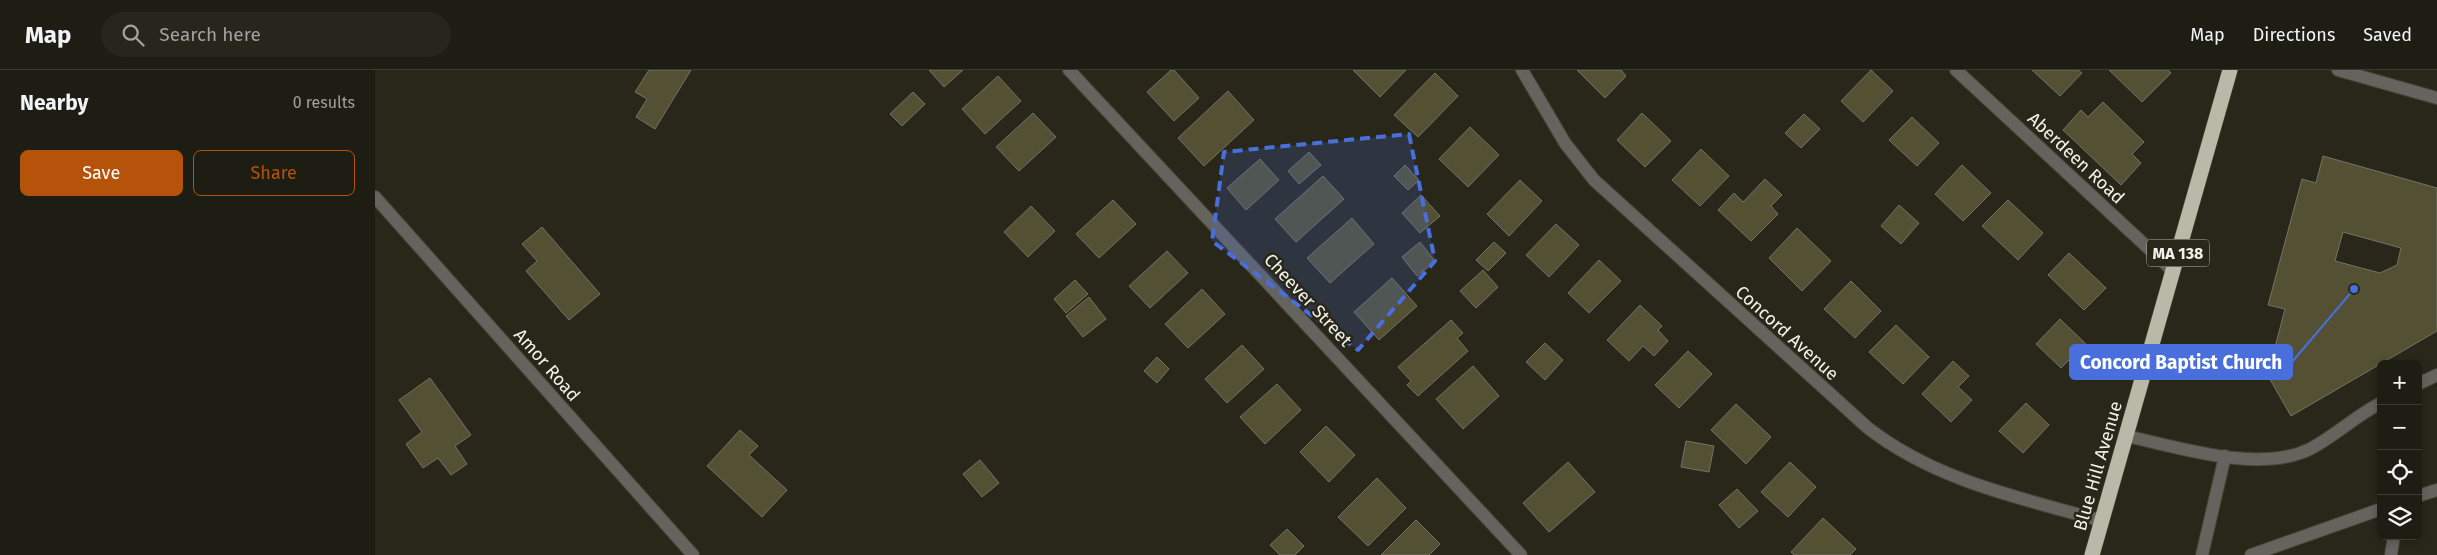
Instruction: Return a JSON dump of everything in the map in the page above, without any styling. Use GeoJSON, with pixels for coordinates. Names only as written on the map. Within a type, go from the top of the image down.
{"type":"FeatureCollection","features":[{"type":"Feature","properties":{"kind":"highway","name":"Blue Hill Avenue"},"geometry":{"type":"LineString","coordinates":[[2092,555],[2230,70]]}},
{"type":"Feature","properties":{"kind":"street","name":"Cheever Street"},"geometry":{"type":"LineString","coordinates":[[1069,70],[1521,555]]}},
{"type":"Feature","properties":{"kind":"street","name":"Concord Avenue"},"geometry":{"type":"LineString","coordinates":[[1522,70],[1565,143],[1594,180],[1868,428],[1907,455],[1955,478],[2102,521]]}},
{"type":"Feature","properties":{"kind":"street","name":"Aberdeen Road"},"geometry":{"type":"LineString","coordinates":[[1956,70],[2173,271]]}},
{"type":"Feature","properties":{"kind":"street"},"geometry":{"type":"LineString","coordinates":[[2338,70],[2437,98]]}},
{"type":"Feature","properties":{"kind":"street","name":"Amor Road"},"geometry":{"type":"LineString","coordinates":[[375,198],[693,555]]}},
{"type":"Feature","properties":{"kind":"street"},"geometry":{"type":"LineString","coordinates":[[2422,382],[2437,375]]}},
{"type":"Feature","properties":{"kind":"street"},"geometry":{"type":"LineString","coordinates":[[2126,436],[2225,456],[2281,457],[2309,450],[2359,415],[2377,405]]}},
{"type":"Feature","properties":{"kind":"street"},"geometry":{"type":"LineString","coordinates":[[2202,555],[2225,456]]}},
{"type":"Feature","properties":{"kind":"street"},"geometry":{"type":"LineString","coordinates":[[2421,495],[2437,490]]}},
{"type":"Feature","properties":{"kind":"street"},"geometry":{"type":"LineString","coordinates":[[2251,555],[2377,510]]}},
{"type":"Feature","properties":{"kind":"street"},"geometry":{"type":"LineString","coordinates":[[2391,555],[2393,540]]}},
{"type":"Feature","properties":{"kind":"highlighted area"},"geometry":{"type":"Polygon","coordinates":[[[1409,134],[1435,261],[1358,350],[1212,241],[1224,152],[1409,134]]]}},
{"type":"Feature","properties":{"kind":"building"},"geometry":{"type":"Polygon","coordinates":[[[649,70],[691,70],[655,129],[636,117],[647,99],[635,92],[649,70]]]}},
{"type":"Feature","properties":{"kind":"building"},"geometry":{"type":"Polygon","coordinates":[[[929,70],[963,70],[944,87],[929,70]]]}},
{"type":"Feature","properties":{"kind":"building"},"geometry":{"type":"Polygon","coordinates":[[[1171,70],[1174,70],[1199,98],[1174,121],[1147,92],[1171,70]]]}},
{"type":"Feature","properties":{"kind":"building"},"geometry":{"type":"Polygon","coordinates":[[[1353,70],[1406,70],[1380,97],[1353,70]]]}},
{"type":"Feature","properties":{"kind":"building"},"geometry":{"type":"Polygon","coordinates":[[[1577,70],[1621,70],[1626,76],[1605,98],[1577,70]]]}},
{"type":"Feature","properties":{"kind":"building"},"geometry":{"type":"Polygon","coordinates":[[[1871,70],[1893,91],[1863,122],[1841,101],[1871,70]]]}},
{"type":"Feature","properties":{"kind":"building"},"geometry":{"type":"Polygon","coordinates":[[[2032,70],[2078,70],[2082,73],[2060,96],[2032,70]]]}},
{"type":"Feature","properties":{"kind":"building"},"geometry":{"type":"Polygon","coordinates":[[[2109,70],[2168,70],[2171,73],[2142,102],[2109,70]]]}},
{"type":"Feature","properties":{"kind":"building"},"geometry":{"type":"Polygon","coordinates":[[[1435,73],[1458,96],[1418,137],[1394,115],[1435,73]]]}},
{"type":"Feature","properties":{"kind":"building"},"geometry":{"type":"Polygon","coordinates":[[[998,76],[1021,101],[985,134],[962,109],[998,76]]]}},
{"type":"Feature","properties":{"kind":"building"},"geometry":{"type":"Polygon","coordinates":[[[1228,91],[1254,120],[1204,166],[1178,138],[1228,91]]]}},
{"type":"Feature","properties":{"kind":"building"},"geometry":{"type":"Polygon","coordinates":[[[913,92],[925,104],[902,126],[890,114],[913,92]]]}},
{"type":"Feature","properties":{"kind":"building"},"geometry":{"type":"Polygon","coordinates":[[[2103,102],[2144,142],[2132,154],[2141,163],[2121,185],[2063,130],[2081,110],[2088,117],[2103,102]]]}},
{"type":"Feature","properties":{"kind":"building"},"geometry":{"type":"Polygon","coordinates":[[[1033,113],[1056,137],[1019,171],[996,147],[1033,113]]]}},
{"type":"Feature","properties":{"kind":"building"},"geometry":{"type":"Polygon","coordinates":[[[1642,113],[1671,141],[1645,167],[1617,140],[1642,113]]]}},
{"type":"Feature","properties":{"kind":"building"},"geometry":{"type":"Polygon","coordinates":[[[1804,114],[1820,129],[1801,148],[1785,133],[1804,114]]]}},
{"type":"Feature","properties":{"kind":"building"},"geometry":{"type":"Polygon","coordinates":[[[1912,117],[1939,143],[1917,166],[1889,140],[1912,117]]]}},
{"type":"Feature","properties":{"kind":"building"},"geometry":{"type":"Polygon","coordinates":[[[1470,127],[1499,155],[1468,187],[1439,159],[1470,127]]]}},
{"type":"Feature","properties":{"kind":"building"},"geometry":{"type":"Polygon","coordinates":[[[1701,149],[1729,176],[1700,206],[1672,180],[1701,149]]]}},
{"type":"Feature","properties":{"kind":"building"},"geometry":{"type":"Polygon","coordinates":[[[1309,152],[1321,165],[1299,184],[1288,171],[1309,152]]]}},
{"type":"Feature","properties":{"kind":"building"},"geometry":{"type":"Polygon","coordinates":[[[2323,156],[2437,188],[2437,331],[2387,360],[2377,360],[2377,366],[2291,416],[2264,369],[2274,351],[2285,309],[2268,305],[2302,179],[2316,183],[2323,156]],[[2343,232],[2335,261],[2380,273],[2397,265],[2401,248],[2343,232]]]}},
{"type":"Feature","properties":{"kind":"building"},"geometry":{"type":"Polygon","coordinates":[[[1260,159],[1279,180],[1246,210],[1227,188],[1260,159]]]}},
{"type":"Feature","properties":{"kind":"building"},"geometry":{"type":"Polygon","coordinates":[[[1405,165],[1419,180],[1408,190],[1394,176],[1405,165]]]}},
{"type":"Feature","properties":{"kind":"building"},"geometry":{"type":"Polygon","coordinates":[[[1962,165],[1991,193],[1963,221],[1935,194],[1962,165]]]}},
{"type":"Feature","properties":{"kind":"building"},"geometry":{"type":"Polygon","coordinates":[[[1323,176],[1344,199],[1296,242],[1275,219],[1323,176]]]}},
{"type":"Feature","properties":{"kind":"building"},"geometry":{"type":"Polygon","coordinates":[[[1765,179],[1782,195],[1771,206],[1778,214],[1751,241],[1718,210],[1734,193],[1743,202],[1765,179]]]}},
{"type":"Feature","properties":{"kind":"building"},"geometry":{"type":"Polygon","coordinates":[[[1520,180],[1542,201],[1509,236],[1487,214],[1520,180]]]}},
{"type":"Feature","properties":{"kind":"building"},"geometry":{"type":"Polygon","coordinates":[[[1421,195],[1440,216],[1420,233],[1402,213],[1421,195]]]}},
{"type":"Feature","properties":{"kind":"building"},"geometry":{"type":"Polygon","coordinates":[[[1113,200],[1136,224],[1099,258],[1076,234],[1113,200]]]}},
{"type":"Feature","properties":{"kind":"building"},"geometry":{"type":"Polygon","coordinates":[[[2008,200],[2043,233],[2018,260],[1982,226],[2008,200]]]}},
{"type":"Feature","properties":{"kind":"building"},"geometry":{"type":"Polygon","coordinates":[[[1899,205],[1919,223],[1901,244],[1881,226],[1899,205]]]}},
{"type":"Feature","properties":{"kind":"building"},"geometry":{"type":"Polygon","coordinates":[[[1031,206],[1055,231],[1028,257],[1004,232],[1031,206]]]}},
{"type":"Feature","properties":{"kind":"building"},"geometry":{"type":"Polygon","coordinates":[[[1352,218],[1374,244],[1330,283],[1307,258],[1352,218]]]}},
{"type":"Feature","properties":{"kind":"building"},"geometry":{"type":"Polygon","coordinates":[[[1556,224],[1579,245],[1549,277],[1526,255],[1556,224]]]}},
{"type":"Feature","properties":{"kind":"building"},"geometry":{"type":"Polygon","coordinates":[[[542,227],[600,294],[569,320],[526,271],[537,261],[522,244],[542,227]]]}},
{"type":"Feature","properties":{"kind":"building"},"geometry":{"type":"Polygon","coordinates":[[[1797,228],[1831,261],[1802,291],[1769,258],[1797,228]]]}},
{"type":"Feature","properties":{"kind":"building"},"geometry":{"type":"Polygon","coordinates":[[[1420,242],[1435,261],[1417,276],[1402,257],[1420,242]]]}},
{"type":"Feature","properties":{"kind":"building"},"geometry":{"type":"Polygon","coordinates":[[[1494,242],[1506,253],[1488,271],[1476,260],[1494,242]]]}},
{"type":"Feature","properties":{"kind":"building"},"geometry":{"type":"Polygon","coordinates":[[[1167,251],[1188,273],[1150,308],[1129,286],[1167,251]]]}},
{"type":"Feature","properties":{"kind":"building"},"geometry":{"type":"Polygon","coordinates":[[[2069,253],[2106,288],[2084,310],[2048,275],[2069,253]]]}},
{"type":"Feature","properties":{"kind":"building"},"geometry":{"type":"Polygon","coordinates":[[[1599,260],[1621,281],[1589,313],[1568,293],[1599,260]]]}},
{"type":"Feature","properties":{"kind":"building"},"geometry":{"type":"Polygon","coordinates":[[[1483,270],[1498,287],[1476,308],[1460,291],[1483,270]]]}},
{"type":"Feature","properties":{"kind":"building"},"geometry":{"type":"Polygon","coordinates":[[[1392,278],[1417,306],[1379,340],[1354,312],[1392,278]]]}},
{"type":"Feature","properties":{"kind":"building"},"geometry":{"type":"Polygon","coordinates":[[[1075,280],[1088,294],[1066,313],[1054,299],[1075,280]]]}},
{"type":"Feature","properties":{"kind":"building"},"geometry":{"type":"Polygon","coordinates":[[[1851,281],[1881,311],[1855,338],[1824,309],[1851,281]]]}},
{"type":"Feature","properties":{"kind":"building"},"geometry":{"type":"Polygon","coordinates":[[[1202,289],[1225,314],[1188,348],[1165,324],[1202,289]]]}},
{"type":"Feature","properties":{"kind":"building"},"geometry":{"type":"Polygon","coordinates":[[[1089,297],[1106,319],[1083,337],[1066,316],[1089,297]]]}},
{"type":"Feature","properties":{"kind":"building"},"geometry":{"type":"Polygon","coordinates":[[[1640,305],[1662,326],[1658,330],[1668,341],[1654,356],[1643,346],[1629,361],[1607,340],[1640,305]]]}},
{"type":"Feature","properties":{"kind":"building"},"geometry":{"type":"Polygon","coordinates":[[[2060,319],[2089,347],[2075,361],[2071,358],[2061,368],[2036,344],[2060,319]]]}},
{"type":"Feature","properties":{"kind":"building"},"geometry":{"type":"Polygon","coordinates":[[[1451,320],[1463,333],[1457,338],[1468,351],[1418,396],[1407,385],[1411,381],[1398,367],[1451,320]]]}},
{"type":"Feature","properties":{"kind":"building"},"geometry":{"type":"Polygon","coordinates":[[[1896,325],[1929,357],[1903,384],[1869,352],[1896,325]]]}},
{"type":"Feature","properties":{"kind":"building"},"geometry":{"type":"Polygon","coordinates":[[[1545,343],[1563,360],[1545,380],[1526,362],[1545,343]]]}},
{"type":"Feature","properties":{"kind":"building"},"geometry":{"type":"Polygon","coordinates":[[[1242,345],[1264,369],[1227,403],[1205,379],[1242,345]]]}},
{"type":"Feature","properties":{"kind":"building"},"geometry":{"type":"Polygon","coordinates":[[[1688,351],[1712,374],[1679,408],[1655,385],[1688,351]]]}},
{"type":"Feature","properties":{"kind":"building"},"geometry":{"type":"Polygon","coordinates":[[[1157,357],[1169,369],[1157,383],[1144,371],[1157,357]]]}},
{"type":"Feature","properties":{"kind":"building"},"geometry":{"type":"Polygon","coordinates":[[[1953,361],[1969,376],[1958,387],[1972,400],[1951,422],[1922,394],[1953,361]]]}},
{"type":"Feature","properties":{"kind":"building"},"geometry":{"type":"Polygon","coordinates":[[[1473,366],[1499,396],[1463,429],[1436,399],[1473,366]]]}},
{"type":"Feature","properties":{"kind":"building"},"geometry":{"type":"Polygon","coordinates":[[[430,378],[471,435],[455,446],[467,464],[451,475],[438,458],[423,468],[406,444],[422,432],[399,400],[430,378]]]}},
{"type":"Feature","properties":{"kind":"building"},"geometry":{"type":"Polygon","coordinates":[[[1277,384],[1301,410],[1265,444],[1240,417],[1277,384]]]}},
{"type":"Feature","properties":{"kind":"building"},"geometry":{"type":"Polygon","coordinates":[[[2026,403],[2049,425],[2023,453],[1999,431],[2026,403]]]}},
{"type":"Feature","properties":{"kind":"building"},"geometry":{"type":"Polygon","coordinates":[[[1736,404],[1771,437],[1746,464],[1711,430],[1736,404]]]}},
{"type":"Feature","properties":{"kind":"building"},"geometry":{"type":"Polygon","coordinates":[[[1326,426],[1355,455],[1329,482],[1300,452],[1326,426]]]}},
{"type":"Feature","properties":{"kind":"building"},"geometry":{"type":"Polygon","coordinates":[[[740,430],[758,446],[749,455],[787,490],[762,517],[707,466],[740,430]]]}},
{"type":"Feature","properties":{"kind":"building"},"geometry":{"type":"Polygon","coordinates":[[[1686,441],[1714,446],[1709,472],[1681,467],[1686,441]]]}},
{"type":"Feature","properties":{"kind":"building"},"geometry":{"type":"Polygon","coordinates":[[[980,460],[999,483],[982,497],[963,474],[980,460]]]}},
{"type":"Feature","properties":{"kind":"building"},"geometry":{"type":"Polygon","coordinates":[[[1568,462],[1595,492],[1549,532],[1523,503],[1568,462]]]}},
{"type":"Feature","properties":{"kind":"building"},"geometry":{"type":"Polygon","coordinates":[[[1790,462],[1816,487],[1788,517],[1761,492],[1790,462]]]}},
{"type":"Feature","properties":{"kind":"building"},"geometry":{"type":"Polygon","coordinates":[[[1377,478],[1406,508],[1368,546],[1338,517],[1377,478]]]}},
{"type":"Feature","properties":{"kind":"building"},"geometry":{"type":"Polygon","coordinates":[[[1737,489],[1758,511],[1739,528],[1719,505],[1737,489]]]}},
{"type":"Feature","properties":{"kind":"building"},"geometry":{"type":"Polygon","coordinates":[[[1823,518],[1856,549],[1850,555],[1794,555],[1791,552],[1823,518]]]}},
{"type":"Feature","properties":{"kind":"building"},"geometry":{"type":"Polygon","coordinates":[[[1416,520],[1440,544],[1429,555],[1381,555],[1416,520]]]}},
{"type":"Feature","properties":{"kind":"building"},"geometry":{"type":"Polygon","coordinates":[[[1287,529],[1304,546],[1295,555],[1280,555],[1270,545],[1287,529]]]}},
{"type":"Feature","properties":{"kind":"place","name":"Concord Baptist Church"},"geometry":{"type":"Point","coordinates":[2354,289]}}]}
